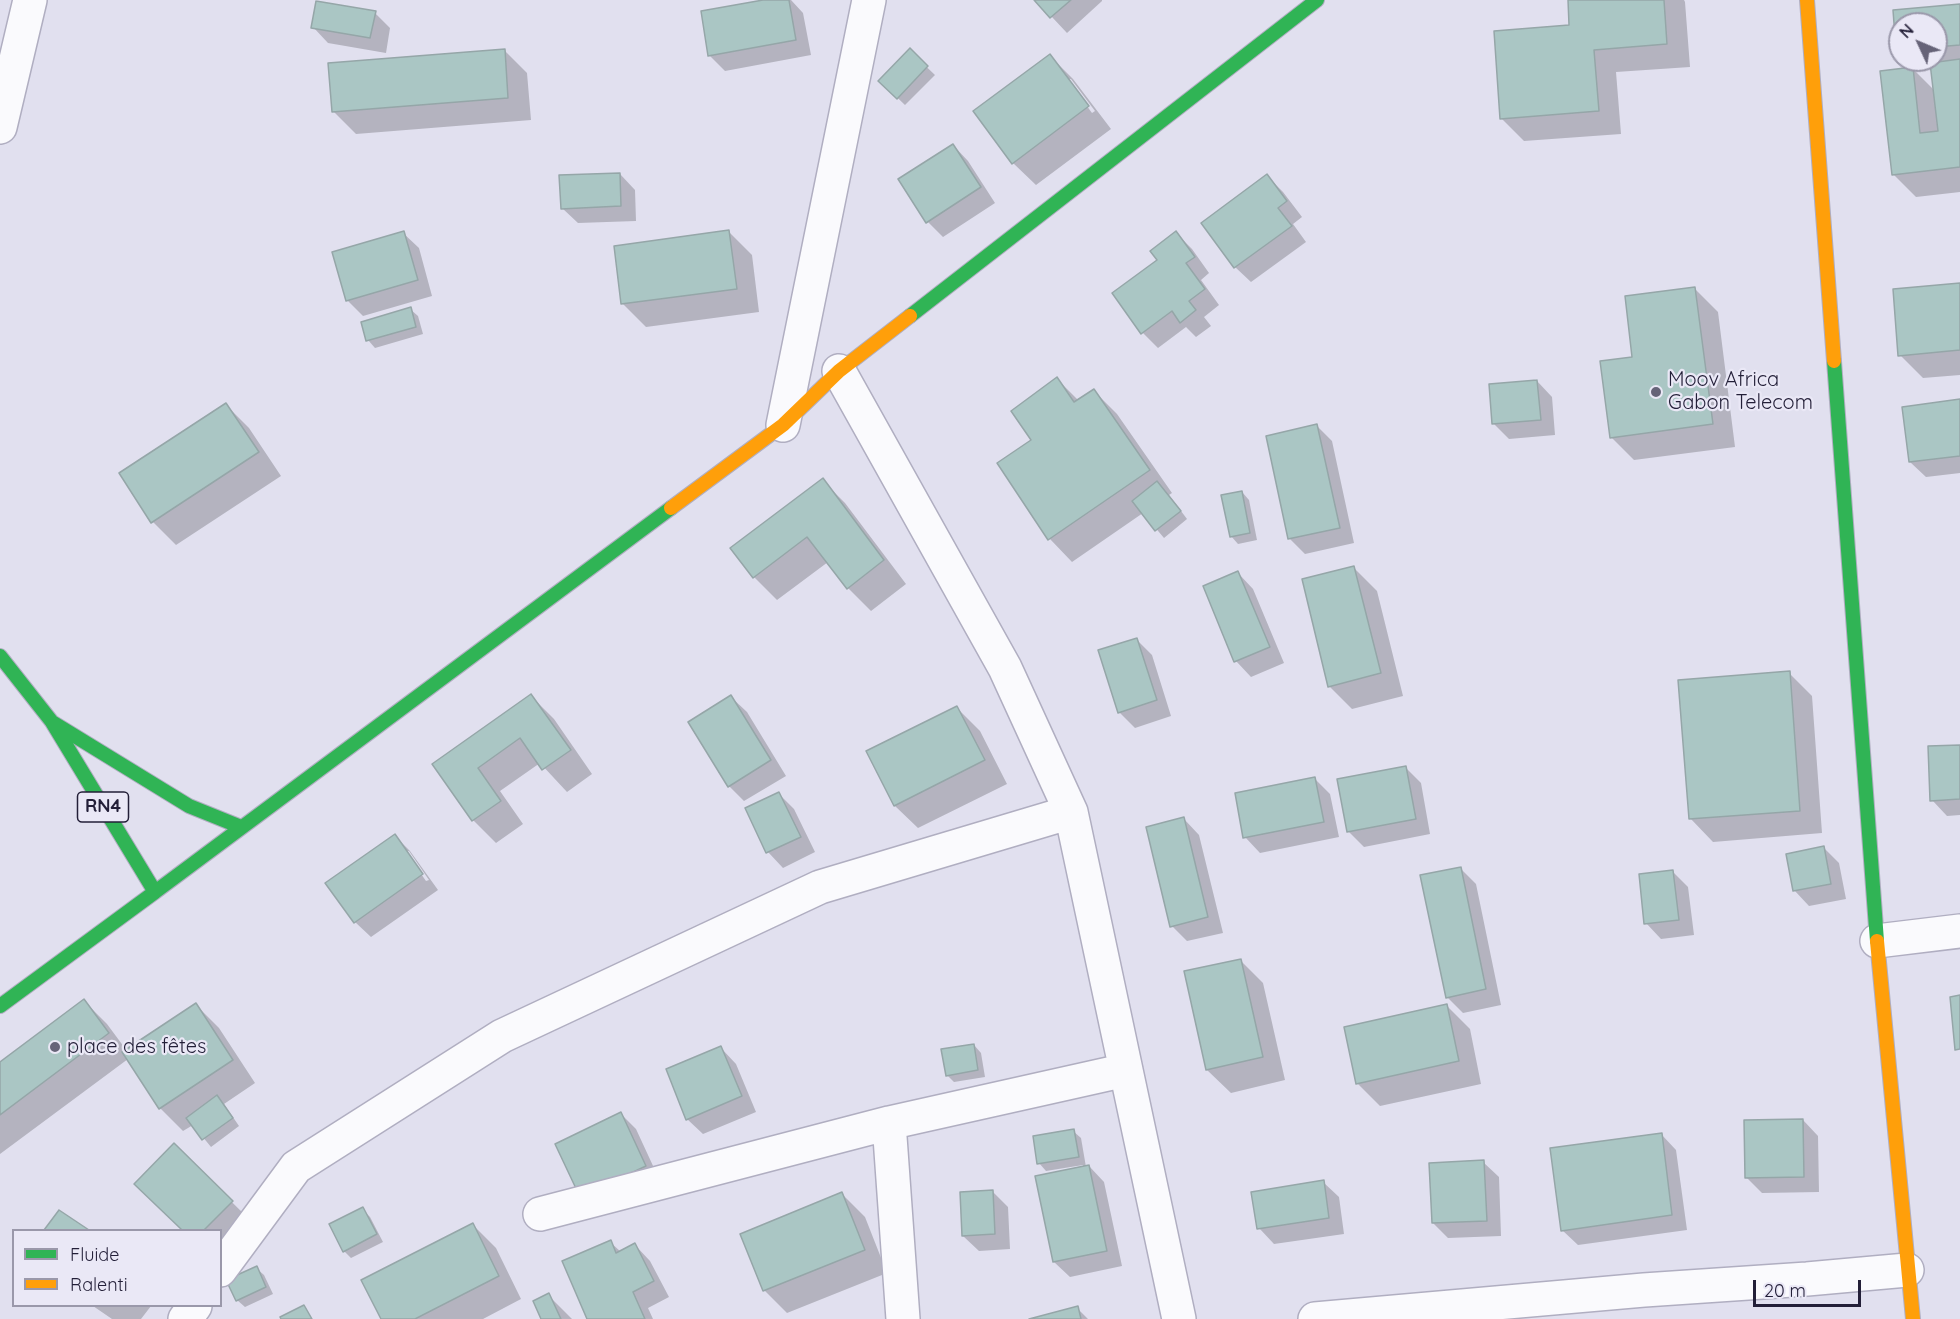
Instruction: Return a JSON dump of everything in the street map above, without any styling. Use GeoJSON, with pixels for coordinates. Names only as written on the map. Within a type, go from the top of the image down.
{"type":"FeatureCollection","features":[{"type":"Feature","properties":{"kind":"main road"},"geometry":{"type":"LineString","coordinates":[[0,1006],[783,425],[839,371],[1317,0]]}},
{"type":"Feature","properties":{"kind":"main road"},"geometry":{"type":"LineString","coordinates":[[1807,0],[1877,941],[1913,1319]]}},
{"type":"Feature","properties":{"kind":"main road","name":"RN4"},"geometry":{"type":"LineString","coordinates":[[0,656],[52,722],[155,892]]}},
{"type":"Feature","properties":{"kind":"main road"},"geometry":{"type":"LineString","coordinates":[[52,722],[189,806],[241,827]]}},
{"type":"Feature","properties":{"kind":"street"},"geometry":{"type":"LineString","coordinates":[[0,127],[30,0]]}},
{"type":"Feature","properties":{"kind":"street"},"geometry":{"type":"LineString","coordinates":[[783,425],[869,0]]}},
{"type":"Feature","properties":{"kind":"street"},"geometry":{"type":"LineString","coordinates":[[839,371],[1005,668],[1071,813],[1179,1319]]}},
{"type":"Feature","properties":{"kind":"street"},"geometry":{"type":"LineString","coordinates":[[222,1267],[296,1167],[502,1036],[820,887],[1071,813]]}},
{"type":"Feature","properties":{"kind":"street"},"geometry":{"type":"LineString","coordinates":[[1877,941],[1960,932]]}},
{"type":"Feature","properties":{"kind":"street"},"geometry":{"type":"LineString","coordinates":[[540,1214],[889,1123],[1126,1070]]}},
{"type":"Feature","properties":{"kind":"street"},"geometry":{"type":"LineString","coordinates":[[889,1123],[903,1319]]}},
{"type":"Feature","properties":{"kind":"street"},"geometry":{"type":"LineString","coordinates":[[1315,1319],[1907,1270]]}},
{"type":"Feature","properties":{"kind":"building"},"geometry":{"type":"Polygon","coordinates":[[[763,0],[789,0],[796,40],[708,56],[701,11],[763,0]]]}},
{"type":"Feature","properties":{"kind":"building"},"geometry":{"type":"Polygon","coordinates":[[[1034,0],[1071,0],[1050,18],[1034,0]]]}},
{"type":"Feature","properties":{"kind":"building"},"geometry":{"type":"Polygon","coordinates":[[[1568,0],[1664,0],[1667,44],[1594,50],[1599,111],[1500,119],[1494,31],[1569,25],[1568,0]]]}},
{"type":"Feature","properties":{"kind":"building"},"geometry":{"type":"Polygon","coordinates":[[[316,1],[376,11],[370,38],[311,28],[316,1]]]}},
{"type":"Feature","properties":{"kind":"building"},"geometry":{"type":"Polygon","coordinates":[[[1960,4],[1960,45],[1948,46],[1948,12],[1893,12],[1893,10],[1960,4]]]}},
{"type":"Feature","properties":{"kind":"building"},"geometry":{"type":"Polygon","coordinates":[[[910,48],[928,66],[897,99],[878,81],[910,48]]]}},
{"type":"Feature","properties":{"kind":"building"},"geometry":{"type":"Polygon","coordinates":[[[505,49],[508,98],[332,112],[328,63],[505,49]]]}},
{"type":"Feature","properties":{"kind":"building"},"geometry":{"type":"Polygon","coordinates":[[[1050,54],[1089,106],[1012,164],[973,111],[1050,54]]]}},
{"type":"Feature","properties":{"kind":"building"},"geometry":{"type":"Polygon","coordinates":[[[1960,59],[1960,167],[1892,175],[1880,71],[1914,72],[1920,133],[1938,131],[1931,72],[1948,72],[1948,61],[1960,59]]]}},
{"type":"Feature","properties":{"kind":"building"},"geometry":{"type":"Polygon","coordinates":[[[953,144],[981,187],[926,223],[898,179],[953,144]]]}},
{"type":"Feature","properties":{"kind":"building"},"geometry":{"type":"Polygon","coordinates":[[[620,173],[621,206],[561,209],[559,175],[620,173]]]}},
{"type":"Feature","properties":{"kind":"building"},"geometry":{"type":"Polygon","coordinates":[[[1267,174],[1287,201],[1278,208],[1292,226],[1234,268],[1201,223],[1267,174]]]}},
{"type":"Feature","properties":{"kind":"building"},"geometry":{"type":"Polygon","coordinates":[[[729,230],[737,289],[621,304],[614,246],[729,230]]]}},
{"type":"Feature","properties":{"kind":"building"},"geometry":{"type":"Polygon","coordinates":[[[404,231],[418,280],[346,301],[332,252],[404,231]]]}},
{"type":"Feature","properties":{"kind":"building"},"geometry":{"type":"Polygon","coordinates":[[[1176,231],[1195,257],[1186,263],[1205,289],[1189,301],[1196,310],[1180,323],[1172,311],[1141,334],[1112,293],[1157,260],[1150,251],[1176,231]]]}},
{"type":"Feature","properties":{"kind":"building"},"geometry":{"type":"Polygon","coordinates":[[[1960,283],[1960,350],[1898,356],[1893,289],[1960,283]]]}},
{"type":"Feature","properties":{"kind":"building","name":"Moov Africa Gabon Telecom"},"geometry":{"type":"Polygon","coordinates":[[[1695,287],[1713,424],[1610,438],[1600,361],[1632,357],[1625,296],[1695,287]]]}},
{"type":"Feature","properties":{"kind":"building"},"geometry":{"type":"Polygon","coordinates":[[[411,307],[416,327],[366,341],[361,322],[411,307]]]}},
{"type":"Feature","properties":{"kind":"building"},"geometry":{"type":"Polygon","coordinates":[[[1057,377],[1074,402],[1094,389],[1150,470],[1048,540],[997,463],[1031,440],[1011,411],[1057,377]]]}},
{"type":"Feature","properties":{"kind":"building"},"geometry":{"type":"Polygon","coordinates":[[[1537,380],[1541,420],[1492,424],[1489,384],[1537,380]]]}},
{"type":"Feature","properties":{"kind":"building"},"geometry":{"type":"Polygon","coordinates":[[[1960,399],[1960,456],[1909,462],[1902,407],[1960,399]]]}},
{"type":"Feature","properties":{"kind":"building"},"geometry":{"type":"Polygon","coordinates":[[[226,403],[259,452],[151,523],[119,473],[226,403]]]}},
{"type":"Feature","properties":{"kind":"building"},"geometry":{"type":"Polygon","coordinates":[[[1317,424],[1340,528],[1288,539],[1266,436],[1317,424]]]}},
{"type":"Feature","properties":{"kind":"building"},"geometry":{"type":"Polygon","coordinates":[[[823,478],[884,560],[847,589],[807,537],[753,578],[730,548],[823,478]]]}},
{"type":"Feature","properties":{"kind":"building"},"geometry":{"type":"Polygon","coordinates":[[[1157,481],[1181,511],[1155,531],[1132,501],[1157,481]]]}},
{"type":"Feature","properties":{"kind":"building"},"geometry":{"type":"Polygon","coordinates":[[[1242,491],[1250,533],[1230,537],[1221,495],[1242,491]]]}},
{"type":"Feature","properties":{"kind":"building"},"geometry":{"type":"Polygon","coordinates":[[[1354,566],[1381,673],[1328,687],[1302,579],[1354,566]]]}},
{"type":"Feature","properties":{"kind":"building"},"geometry":{"type":"Polygon","coordinates":[[[1238,571],[1270,647],[1234,662],[1203,586],[1238,571]]]}},
{"type":"Feature","properties":{"kind":"building"},"geometry":{"type":"Polygon","coordinates":[[[1137,638],[1157,700],[1118,713],[1098,650],[1137,638]]]}},
{"type":"Feature","properties":{"kind":"building"},"geometry":{"type":"Polygon","coordinates":[[[1790,671],[1800,811],[1689,819],[1678,680],[1790,671]]]}},
{"type":"Feature","properties":{"kind":"building"},"geometry":{"type":"Polygon","coordinates":[[[531,694],[571,750],[542,770],[520,738],[478,768],[501,801],[472,821],[432,764],[531,694]]]}},
{"type":"Feature","properties":{"kind":"building"},"geometry":{"type":"Polygon","coordinates":[[[731,695],[771,760],[728,787],[688,722],[731,695]]]}},
{"type":"Feature","properties":{"kind":"building"},"geometry":{"type":"Polygon","coordinates":[[[957,706],[985,760],[894,806],[866,751],[957,706]]]}},
{"type":"Feature","properties":{"kind":"building"},"geometry":{"type":"Polygon","coordinates":[[[1960,745],[1960,799],[1930,801],[1928,746],[1960,745]]]}},
{"type":"Feature","properties":{"kind":"building"},"geometry":{"type":"Polygon","coordinates":[[[1406,766],[1416,819],[1347,832],[1337,779],[1406,766]]]}},
{"type":"Feature","properties":{"kind":"building"},"geometry":{"type":"Polygon","coordinates":[[[1315,777],[1324,822],[1243,838],[1235,793],[1315,777]]]}},
{"type":"Feature","properties":{"kind":"building"},"geometry":{"type":"Polygon","coordinates":[[[779,792],[801,837],[766,853],[745,808],[779,792]]]}},
{"type":"Feature","properties":{"kind":"building"},"geometry":{"type":"Polygon","coordinates":[[[1184,817],[1208,917],[1170,927],[1146,827],[1184,817]]]}},
{"type":"Feature","properties":{"kind":"building"},"geometry":{"type":"Polygon","coordinates":[[[395,834],[423,874],[354,923],[325,883],[395,834]]]}},
{"type":"Feature","properties":{"kind":"building"},"geometry":{"type":"Polygon","coordinates":[[[1824,846],[1831,884],[1793,891],[1786,854],[1824,846]]]}},
{"type":"Feature","properties":{"kind":"building"},"geometry":{"type":"Polygon","coordinates":[[[1461,867],[1486,989],[1446,998],[1420,875],[1461,867]]]}},
{"type":"Feature","properties":{"kind":"building"},"geometry":{"type":"Polygon","coordinates":[[[1673,870],[1679,920],[1644,924],[1639,874],[1673,870]]]}},
{"type":"Feature","properties":{"kind":"building"},"geometry":{"type":"Polygon","coordinates":[[[1241,959],[1263,1057],[1206,1070],[1184,971],[1241,959]]]}},
{"type":"Feature","properties":{"kind":"building"},"geometry":{"type":"Polygon","coordinates":[[[1960,995],[1960,1049],[1955,1050],[1950,997],[1960,995]]]}},
{"type":"Feature","properties":{"kind":"building","name":"place des fêtes"},"geometry":{"type":"Polygon","coordinates":[[[84,999],[109,1033],[0,1115],[0,1062],[84,999]]]}},
{"type":"Feature","properties":{"kind":"building"},"geometry":{"type":"Polygon","coordinates":[[[196,1003],[233,1060],[159,1109],[122,1052],[196,1003]]]}},
{"type":"Feature","properties":{"kind":"building"},"geometry":{"type":"Polygon","coordinates":[[[1447,1004],[1459,1061],[1356,1084],[1344,1027],[1447,1004]]]}},
{"type":"Feature","properties":{"kind":"building"},"geometry":{"type":"Polygon","coordinates":[[[974,1044],[978,1070],[946,1076],[941,1049],[974,1044]]]}},
{"type":"Feature","properties":{"kind":"building"},"geometry":{"type":"Polygon","coordinates":[[[721,1046],[742,1096],[686,1120],[666,1069],[721,1046]]]}},
{"type":"Feature","properties":{"kind":"building"},"geometry":{"type":"Polygon","coordinates":[[[217,1095],[233,1118],[202,1140],[186,1118],[217,1095]]]}},
{"type":"Feature","properties":{"kind":"building"},"geometry":{"type":"Polygon","coordinates":[[[621,1112],[646,1166],[580,1197],[555,1144],[621,1112]]]}},
{"type":"Feature","properties":{"kind":"building"},"geometry":{"type":"Polygon","coordinates":[[[1803,1119],[1804,1177],[1745,1178],[1744,1120],[1803,1119]]]}},
{"type":"Feature","properties":{"kind":"building"},"geometry":{"type":"Polygon","coordinates":[[[1074,1129],[1079,1157],[1037,1164],[1033,1136],[1074,1129]]]}},
{"type":"Feature","properties":{"kind":"building"},"geometry":{"type":"Polygon","coordinates":[[[1662,1133],[1672,1215],[1561,1231],[1550,1148],[1662,1133]]]}},
{"type":"Feature","properties":{"kind":"building"},"geometry":{"type":"Polygon","coordinates":[[[174,1143],[233,1201],[205,1229],[181,1229],[134,1184],[174,1143]]]}},
{"type":"Feature","properties":{"kind":"building"},"geometry":{"type":"Polygon","coordinates":[[[1484,1160],[1487,1221],[1432,1223],[1429,1163],[1484,1160]]]}},
{"type":"Feature","properties":{"kind":"building"},"geometry":{"type":"Polygon","coordinates":[[[1089,1165],[1107,1251],[1053,1262],[1035,1176],[1089,1165]]]}},
{"type":"Feature","properties":{"kind":"building"},"geometry":{"type":"Polygon","coordinates":[[[1324,1180],[1329,1218],[1257,1229],[1251,1192],[1324,1180]]]}},
{"type":"Feature","properties":{"kind":"building"},"geometry":{"type":"Polygon","coordinates":[[[993,1190],[995,1234],[962,1236],[960,1192],[993,1190]]]}},
{"type":"Feature","properties":{"kind":"building"},"geometry":{"type":"Polygon","coordinates":[[[842,1192],[865,1250],[763,1291],[740,1234],[842,1192]]]}},
{"type":"Feature","properties":{"kind":"building"},"geometry":{"type":"Polygon","coordinates":[[[363,1207],[377,1234],[343,1252],[329,1224],[363,1207]]]}},
{"type":"Feature","properties":{"kind":"building"},"geometry":{"type":"Polygon","coordinates":[[[59,1210],[88,1229],[45,1229],[59,1210]]]}},
{"type":"Feature","properties":{"kind":"building"},"geometry":{"type":"Polygon","coordinates":[[[473,1223],[499,1276],[415,1319],[381,1319],[361,1280],[473,1223]]]}},
{"type":"Feature","properties":{"kind":"building"},"geometry":{"type":"Polygon","coordinates":[[[611,1240],[616,1253],[635,1243],[654,1281],[633,1292],[645,1319],[587,1319],[562,1261],[611,1240]]]}},
{"type":"Feature","properties":{"kind":"building"},"geometry":{"type":"Polygon","coordinates":[[[257,1266],[266,1287],[236,1301],[226,1280],[257,1266]]]}},
{"type":"Feature","properties":{"kind":"building"},"geometry":{"type":"Polygon","coordinates":[[[549,1293],[561,1319],[541,1319],[533,1301],[549,1293]]]}},
{"type":"Feature","properties":{"kind":"building"},"geometry":{"type":"Polygon","coordinates":[[[304,1305],[312,1319],[281,1319],[280,1317],[304,1305]]]}},
{"type":"Feature","properties":{"kind":"building"},"geometry":{"type":"Polygon","coordinates":[[[1078,1306],[1081,1319],[1029,1319],[1078,1306]]]}},
{"type":"Feature","properties":{"kind":"traffic: fast"},"geometry":{"type":"LineString","coordinates":[[910,316],[1317,0]]}},
{"type":"Feature","properties":{"kind":"traffic: fast"},"geometry":{"type":"LineString","coordinates":[[1834,361],[1877,941]]}},
{"type":"Feature","properties":{"kind":"traffic: fast"},"geometry":{"type":"LineString","coordinates":[[155,892],[671,508]]}},
{"type":"Feature","properties":{"kind":"traffic: fast"},"geometry":{"type":"LineString","coordinates":[[0,656],[52,722],[155,892],[0,1006]]}},
{"type":"Feature","properties":{"kind":"traffic: fast"},"geometry":{"type":"LineString","coordinates":[[52,722],[189,806],[241,827]]}},
{"type":"Feature","properties":{"kind":"traffic: slow"},"geometry":{"type":"LineString","coordinates":[[1807,0],[1834,361]]}},
{"type":"Feature","properties":{"kind":"traffic: slow"},"geometry":{"type":"LineString","coordinates":[[671,508],[783,425],[839,371],[910,316]]}},
{"type":"Feature","properties":{"kind":"traffic: slow"},"geometry":{"type":"LineString","coordinates":[[1877,941],[1913,1319]]}},
{"type":"Feature","properties":{"kind":"place","name":"Moov Africa Gabon Telecom"},"geometry":{"type":"Point","coordinates":[1656,392]}},
{"type":"Feature","properties":{"kind":"place","name":"place des fêtes"},"geometry":{"type":"Point","coordinates":[55,1047]}}]}
